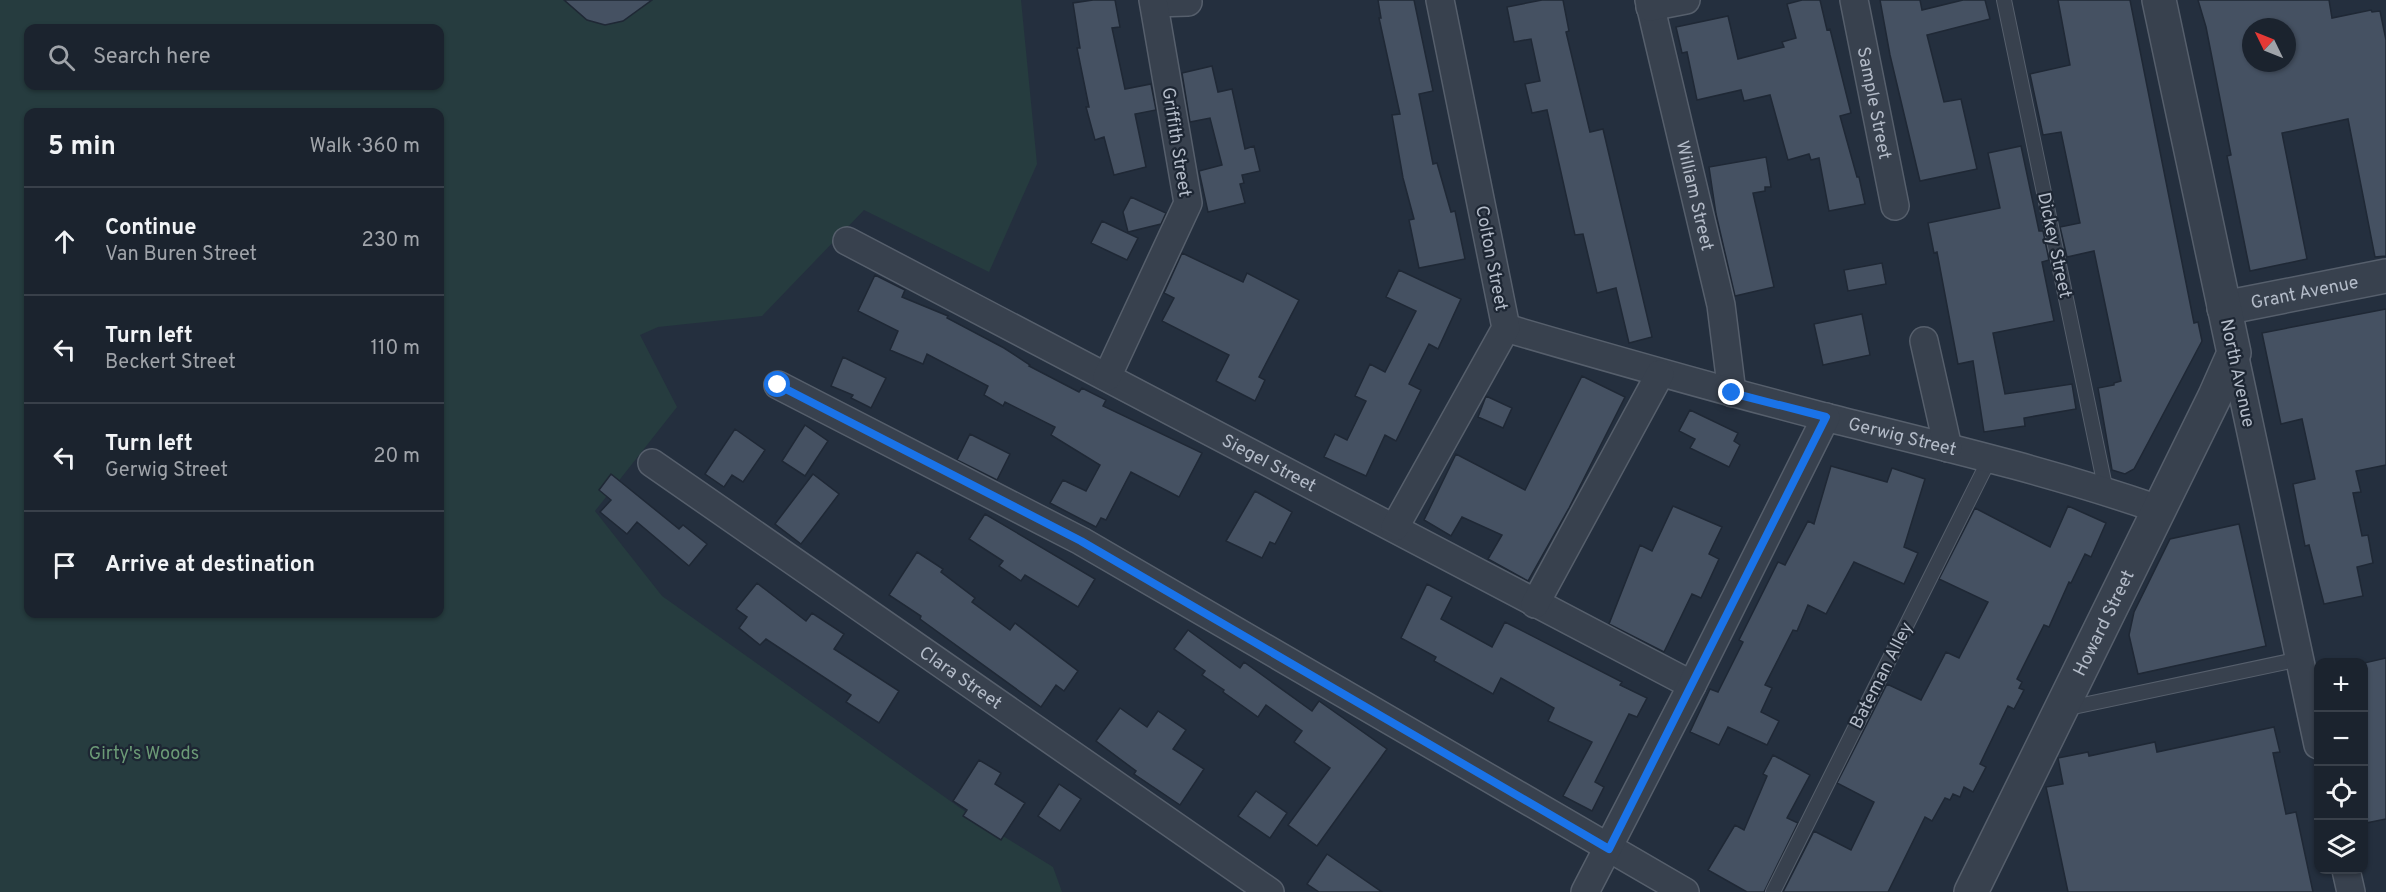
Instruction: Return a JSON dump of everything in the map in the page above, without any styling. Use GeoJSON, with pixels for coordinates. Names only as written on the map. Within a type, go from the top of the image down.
{"type":"FeatureCollection","features":[{"type":"Feature","properties":{"kind":"street","name":"Colton Street"},"geometry":{"type":"LineString","coordinates":[[1395,527],[1506,328],[1440,0]]}},
{"type":"Feature","properties":{"kind":"street"},"geometry":{"type":"LineString","coordinates":[[1649,3],[1686,0]]}},
{"type":"Feature","properties":{"kind":"street","name":"Sample Street"},"geometry":{"type":"LineString","coordinates":[[1854,0],[1895,206]]}},
{"type":"Feature","properties":{"kind":"street","name":"North Avenue"},"geometry":{"type":"LineString","coordinates":[[2159,0],[2314,722]]}},
{"type":"Feature","properties":{"kind":"street"},"geometry":{"type":"LineString","coordinates":[[1154,2],[1188,2]]}},
{"type":"Feature","properties":{"kind":"street","name":"Griffith Street"},"geometry":{"type":"LineString","coordinates":[[1107,377],[1188,203],[1154,2]]}},
{"type":"Feature","properties":{"kind":"street","name":"William Street"},"geometry":{"type":"LineString","coordinates":[[1649,3],[1721,305],[1732,393]]}},
{"type":"Feature","properties":{"kind":"street","name":"Siegel Street"},"geometry":{"type":"LineString","coordinates":[[847,241],[1692,685]]}},
{"type":"Feature","properties":{"kind":"street","name":"Grant Avenue"},"geometry":{"type":"LineString","coordinates":[[2224,308],[2386,276]]}},
{"type":"Feature","properties":{"kind":"street","name":"Gerwig Street"},"geometry":{"type":"LineString","coordinates":[[1506,328],[1660,374],[1990,458],[2106,491],[2158,509]]}},
{"type":"Feature","properties":{"kind":"street"},"geometry":{"type":"LineString","coordinates":[[1924,341],[1948,448]]}},
{"type":"Feature","properties":{"kind":"street","name":"Howard Street"},"geometry":{"type":"LineString","coordinates":[[1971,892],[2234,353]]}},
{"type":"Feature","properties":{"kind":"street"},"geometry":{"type":"LineString","coordinates":[[1535,604],[1660,374]]}},
{"type":"Feature","properties":{"kind":"street"},"geometry":{"type":"LineString","coordinates":[[778,385],[1081,541],[1685,892]]}},
{"type":"Feature","properties":{"kind":"street"},"geometry":{"type":"LineString","coordinates":[[1585,892],[1609,849],[1826,417]]}},
{"type":"Feature","properties":{"kind":"street","name":"Clara Street"},"geometry":{"type":"LineString","coordinates":[[652,463],[1270,892]]}},
{"type":"Feature","properties":{"kind":"street"},"geometry":{"type":"LineString","coordinates":[[2347,874],[2351,892]]}},
{"type":"Feature","properties":{"kind":"lane","name":"Dickey Street"},"geometry":{"type":"LineString","coordinates":[[2004,0],[2106,491]]}},
{"type":"Feature","properties":{"kind":"lane","name":"Bateman Alley"},"geometry":{"type":"LineString","coordinates":[[1773,892],[1990,458]]}},
{"type":"Feature","properties":{"kind":"lane"},"geometry":{"type":"LineString","coordinates":[[2060,710],[2300,659]]}},
{"type":"Feature","properties":{"kind":"green space","name":"Girty's Woods"},"geometry":{"type":"Polygon","coordinates":[[[0,0],[1021,0],[1037,164],[989,272],[864,210],[762,316],[658,327],[640,335],[677,407],[595,511],[662,596],[977,820],[1053,867],[1062,892],[0,892],[0,0]]]}},
{"type":"Feature","properties":{"kind":"building"},"geometry":{"type":"Polygon","coordinates":[[[564,0],[652,0],[623,21],[605,25],[587,20],[564,0]]]}},
{"type":"Feature","properties":{"kind":"building"},"geometry":{"type":"Polygon","coordinates":[[[1115,0],[1120,27],[1112,28],[1125,89],[1151,84],[1156,110],[1135,114],[1146,167],[1114,175],[1104,137],[1095,140],[1086,107],[1089,107],[1077,48],[1080,48],[1073,3],[1115,0]]]}},
{"type":"Feature","properties":{"kind":"building"},"geometry":{"type":"Polygon","coordinates":[[[1378,0],[1414,0],[1433,91],[1419,94],[1433,164],[1437,163],[1451,212],[1455,211],[1465,259],[1419,268],[1409,220],[1414,219],[1403,178],[1392,115],[1400,114],[1379,18],[1381,18],[1378,0]]]}},
{"type":"Feature","properties":{"kind":"building"},"geometry":{"type":"Polygon","coordinates":[[[1542,0],[1563,0],[1569,31],[1566,32],[1590,132],[1603,129],[1652,337],[1629,343],[1616,288],[1597,293],[1583,234],[1575,235],[1547,110],[1532,113],[1525,84],[1540,81],[1531,39],[1514,42],[1507,7],[1542,0]]]}},
{"type":"Feature","properties":{"kind":"building"},"geometry":{"type":"Polygon","coordinates":[[[1802,0],[1820,0],[1827,30],[1830,29],[1851,113],[1840,116],[1865,204],[1829,211],[1819,158],[1811,160],[1809,154],[1788,160],[1770,95],[1744,101],[1741,90],[1697,100],[1687,52],[1682,53],[1676,27],[1728,16],[1738,59],[1784,47],[1782,42],[1796,38],[1787,4],[1802,0]]]}},
{"type":"Feature","properties":{"kind":"building"},"geometry":{"type":"Polygon","coordinates":[[[1880,0],[1920,0],[1922,10],[1963,0],[1985,0],[1990,19],[1927,35],[1944,102],[1961,99],[1977,169],[1920,181],[1890,55],[1880,0]]]}},
{"type":"Feature","properties":{"kind":"building"},"geometry":{"type":"Polygon","coordinates":[[[2058,0],[2130,0],[2194,323],[2198,322],[2202,341],[2134,469],[2125,474],[2112,470],[2098,388],[2121,381],[2094,251],[2067,257],[2060,227],[2080,223],[2061,132],[2043,135],[2030,74],[2070,65],[2058,0]]]}},
{"type":"Feature","properties":{"kind":"building"},"geometry":{"type":"Polygon","coordinates":[[[2198,0],[2329,0],[2332,18],[2371,10],[2372,12],[2380,11],[2386,40],[2386,256],[2375,257],[2348,119],[2282,133],[2307,259],[2250,271],[2227,156],[2231,155],[2206,27],[2198,0]]]}},
{"type":"Feature","properties":{"kind":"building"},"geometry":{"type":"Polygon","coordinates":[[[1212,66],[1218,92],[1232,89],[1245,149],[1254,146],[1260,171],[1242,175],[1244,183],[1240,184],[1245,203],[1208,212],[1199,171],[1222,165],[1210,118],[1190,122],[1182,73],[1212,66]]]}},
{"type":"Feature","properties":{"kind":"building"},"geometry":{"type":"Polygon","coordinates":[[[2021,146],[2039,231],[2043,231],[2049,260],[2042,262],[2054,321],[1993,333],[2005,394],[2072,384],[2076,409],[2024,418],[2025,426],[1984,432],[1973,361],[1958,364],[1937,252],[1934,253],[1928,223],[2000,208],[1988,153],[2021,146]]]}},
{"type":"Feature","properties":{"kind":"building"},"geometry":{"type":"Polygon","coordinates":[[[1766,157],[1771,187],[1765,187],[1765,191],[1753,193],[1774,287],[1735,296],[1716,214],[1709,167],[1766,157]]]}},
{"type":"Feature","properties":{"kind":"building"},"geometry":{"type":"Polygon","coordinates":[[[1131,197],[1166,213],[1161,224],[1128,232],[1123,212],[1131,197]]]}},
{"type":"Feature","properties":{"kind":"building"},"geometry":{"type":"Polygon","coordinates":[[[1102,221],[1138,238],[1127,260],[1091,243],[1102,221]]]}},
{"type":"Feature","properties":{"kind":"building"},"geometry":{"type":"Polygon","coordinates":[[[1182,253],[1243,282],[1247,273],[1299,300],[1259,377],[1265,380],[1255,401],[1216,381],[1229,355],[1162,321],[1174,298],[1164,293],[1182,253]]]}},
{"type":"Feature","properties":{"kind":"building"},"geometry":{"type":"Polygon","coordinates":[[[1882,263],[1886,284],[1848,291],[1844,270],[1882,263]]]}},
{"type":"Feature","properties":{"kind":"building"},"geometry":{"type":"Polygon","coordinates":[[[1399,270],[1461,299],[1438,349],[1429,344],[1409,384],[1421,390],[1396,441],[1385,435],[1366,476],[1324,457],[1335,434],[1347,440],[1366,401],[1355,396],[1370,364],[1385,372],[1416,311],[1386,297],[1399,270]]]}},
{"type":"Feature","properties":{"kind":"building"},"geometry":{"type":"Polygon","coordinates":[[[875,275],[905,290],[902,297],[948,316],[947,318],[1004,348],[1029,366],[1079,392],[1082,388],[1106,400],[1103,406],[1202,453],[1179,497],[1131,472],[1106,520],[1101,518],[1096,527],[1050,503],[1063,480],[1086,491],[1100,465],[1051,435],[1055,427],[1005,402],[1003,406],[984,395],[988,386],[927,354],[923,364],[890,350],[898,331],[858,311],[875,275]]]}},
{"type":"Feature","properties":{"kind":"building"},"geometry":{"type":"Polygon","coordinates":[[[2386,309],[2386,465],[2356,471],[2361,492],[2353,493],[2362,536],[2368,535],[2373,563],[2357,567],[2363,596],[2324,604],[2309,545],[2305,546],[2293,484],[2315,479],[2302,419],[2281,424],[2262,333],[2386,309]]]}},
{"type":"Feature","properties":{"kind":"building"},"geometry":{"type":"Polygon","coordinates":[[[1862,314],[1870,355],[1823,365],[1814,324],[1862,314]]]}},
{"type":"Feature","properties":{"kind":"building"},"geometry":{"type":"Polygon","coordinates":[[[843,357],[886,378],[871,408],[851,398],[853,395],[831,386],[843,357]]]}},
{"type":"Feature","properties":{"kind":"building"},"geometry":{"type":"Polygon","coordinates":[[[1582,376],[1625,397],[1569,508],[1528,581],[1488,559],[1502,535],[1462,517],[1451,536],[1424,520],[1456,454],[1525,490],[1582,376]]]}},
{"type":"Feature","properties":{"kind":"building"},"geometry":{"type":"Polygon","coordinates":[[[1486,396],[1512,408],[1503,428],[1478,417],[1486,396]]]}},
{"type":"Feature","properties":{"kind":"building"},"geometry":{"type":"Polygon","coordinates":[[[1690,410],[1738,433],[1734,441],[1740,445],[1729,467],[1690,448],[1695,439],[1679,431],[1690,410]]]}},
{"type":"Feature","properties":{"kind":"building"},"geometry":{"type":"Polygon","coordinates":[[[805,425],[828,441],[805,476],[782,461],[805,425]]]}},
{"type":"Feature","properties":{"kind":"building"},"geometry":{"type":"Polygon","coordinates":[[[735,429],[765,450],[743,482],[732,475],[724,487],[705,474],[735,429]]]}},
{"type":"Feature","properties":{"kind":"building"},"geometry":{"type":"Polygon","coordinates":[[[970,434],[1010,454],[997,480],[957,460],[970,434]]]}},
{"type":"Feature","properties":{"kind":"building"},"geometry":{"type":"Polygon","coordinates":[[[1831,466],[1887,482],[1892,468],[1925,479],[1904,547],[1918,553],[1904,584],[1854,562],[1826,614],[1808,605],[1797,631],[1793,630],[1765,685],[1772,688],[1761,712],[1779,721],[1767,745],[1728,727],[1719,745],[1690,732],[1710,689],[1718,692],[1743,642],[1739,640],[1778,562],[1785,565],[1808,521],[1814,524],[1831,466]]]}},
{"type":"Feature","properties":{"kind":"building"},"geometry":{"type":"Polygon","coordinates":[[[611,474],[679,529],[683,525],[707,544],[689,566],[637,522],[627,534],[600,512],[611,500],[599,490],[611,474]]]}},
{"type":"Feature","properties":{"kind":"building"},"geometry":{"type":"Polygon","coordinates":[[[813,474],[839,494],[801,544],[775,524],[813,474]]]}},
{"type":"Feature","properties":{"kind":"building"},"geometry":{"type":"Polygon","coordinates":[[[1255,491],[1292,512],[1275,544],[1270,542],[1262,558],[1226,541],[1255,491]]]}},
{"type":"Feature","properties":{"kind":"building"},"geometry":{"type":"Polygon","coordinates":[[[1673,506],[1722,527],[1709,554],[1719,559],[1701,598],[1692,594],[1664,652],[1609,624],[1640,545],[1652,551],[1673,506]]]}},
{"type":"Feature","properties":{"kind":"building"},"geometry":{"type":"Polygon","coordinates":[[[2068,506],[2106,523],[2091,557],[2085,554],[2071,583],[2069,582],[2049,627],[2044,625],[2017,679],[2022,682],[2019,688],[2024,690],[2014,709],[2008,706],[1980,764],[1986,767],[1973,792],[1964,787],[1960,797],[1953,794],[1950,800],[1945,798],[1932,821],[1925,817],[1888,892],[1783,892],[1814,831],[1851,850],[1874,802],[1837,783],[1887,684],[1921,700],[1946,652],[1959,658],[1988,602],[1939,579],[1975,508],[2050,547],[2068,506]]]}},
{"type":"Feature","properties":{"kind":"building"},"geometry":{"type":"Polygon","coordinates":[[[985,514],[1095,579],[1078,607],[1025,575],[1021,581],[999,566],[1003,561],[969,539],[985,514]]]}},
{"type":"Feature","properties":{"kind":"building"},"geometry":{"type":"Polygon","coordinates":[[[2239,524],[2266,646],[2138,674],[2129,635],[2134,612],[2170,539],[2239,524]]]}},
{"type":"Feature","properties":{"kind":"building"},"geometry":{"type":"Polygon","coordinates":[[[917,552],[943,569],[941,572],[975,598],[972,602],[1010,630],[1015,623],[1078,671],[1064,691],[1056,685],[1041,707],[920,619],[921,616],[889,595],[917,552]]]}},
{"type":"Feature","properties":{"kind":"building"},"geometry":{"type":"Polygon","coordinates":[[[757,583],[806,621],[812,613],[844,634],[834,649],[899,691],[879,723],[846,702],[851,695],[766,639],[760,645],[739,628],[747,617],[736,609],[757,583]]]}},
{"type":"Feature","properties":{"kind":"building"},"geometry":{"type":"Polygon","coordinates":[[[1427,584],[1452,597],[1441,619],[1492,647],[1505,622],[1622,682],[1620,685],[1647,698],[1637,717],[1629,714],[1595,782],[1604,787],[1592,811],[1563,796],[1592,742],[1548,721],[1554,708],[1501,678],[1493,694],[1434,661],[1436,657],[1401,638],[1427,584]]]}},
{"type":"Feature","properties":{"kind":"building"},"geometry":{"type":"Polygon","coordinates":[[[1188,630],[1240,668],[1244,662],[1312,711],[1319,701],[1387,749],[1317,846],[1288,825],[1330,768],[1294,742],[1302,731],[1266,705],[1258,717],[1202,675],[1205,671],[1174,649],[1188,630]]]}},
{"type":"Feature","properties":{"kind":"building"},"geometry":{"type":"Polygon","coordinates":[[[2386,658],[2386,819],[2368,823],[2368,712],[2368,662],[2386,658]]]}},
{"type":"Feature","properties":{"kind":"building"},"geometry":{"type":"Polygon","coordinates":[[[1120,708],[1147,727],[1158,711],[1186,730],[1173,749],[1204,769],[1180,805],[1134,774],[1136,771],[1096,741],[1120,708]]]}},
{"type":"Feature","properties":{"kind":"building"},"geometry":{"type":"Polygon","coordinates":[[[2274,727],[2280,752],[2273,753],[2286,814],[2296,812],[2313,892],[2068,892],[2046,787],[2063,784],[2058,758],[2088,752],[2089,756],[2155,742],[2157,752],[2274,727]]]}},
{"type":"Feature","properties":{"kind":"building"},"geometry":{"type":"Polygon","coordinates":[[[1773,755],[1810,775],[1787,818],[1798,823],[1764,892],[1747,892],[1708,870],[1735,825],[1744,830],[1767,776],[1763,774],[1773,755]]]}},
{"type":"Feature","properties":{"kind":"building"},"geometry":{"type":"Polygon","coordinates":[[[979,760],[1001,773],[995,784],[1025,803],[1001,840],[963,816],[967,810],[953,801],[979,760]]]}},
{"type":"Feature","properties":{"kind":"building"},"geometry":{"type":"Polygon","coordinates":[[[1059,784],[1081,799],[1060,831],[1038,816],[1059,784]]]}},
{"type":"Feature","properties":{"kind":"building"},"geometry":{"type":"Polygon","coordinates":[[[1256,791],[1287,813],[1270,838],[1238,816],[1256,791]]]}},
{"type":"Feature","properties":{"kind":"building"},"geometry":{"type":"Polygon","coordinates":[[[1327,854],[1382,892],[1319,892],[1307,884],[1327,854]]]}},
{"type":"Feature","properties":{"kind":"route"},"geometry":{"type":"LineString","coordinates":[[778,385],[1081,541],[1609,849],[1826,417],[1732,393]]}}]}
